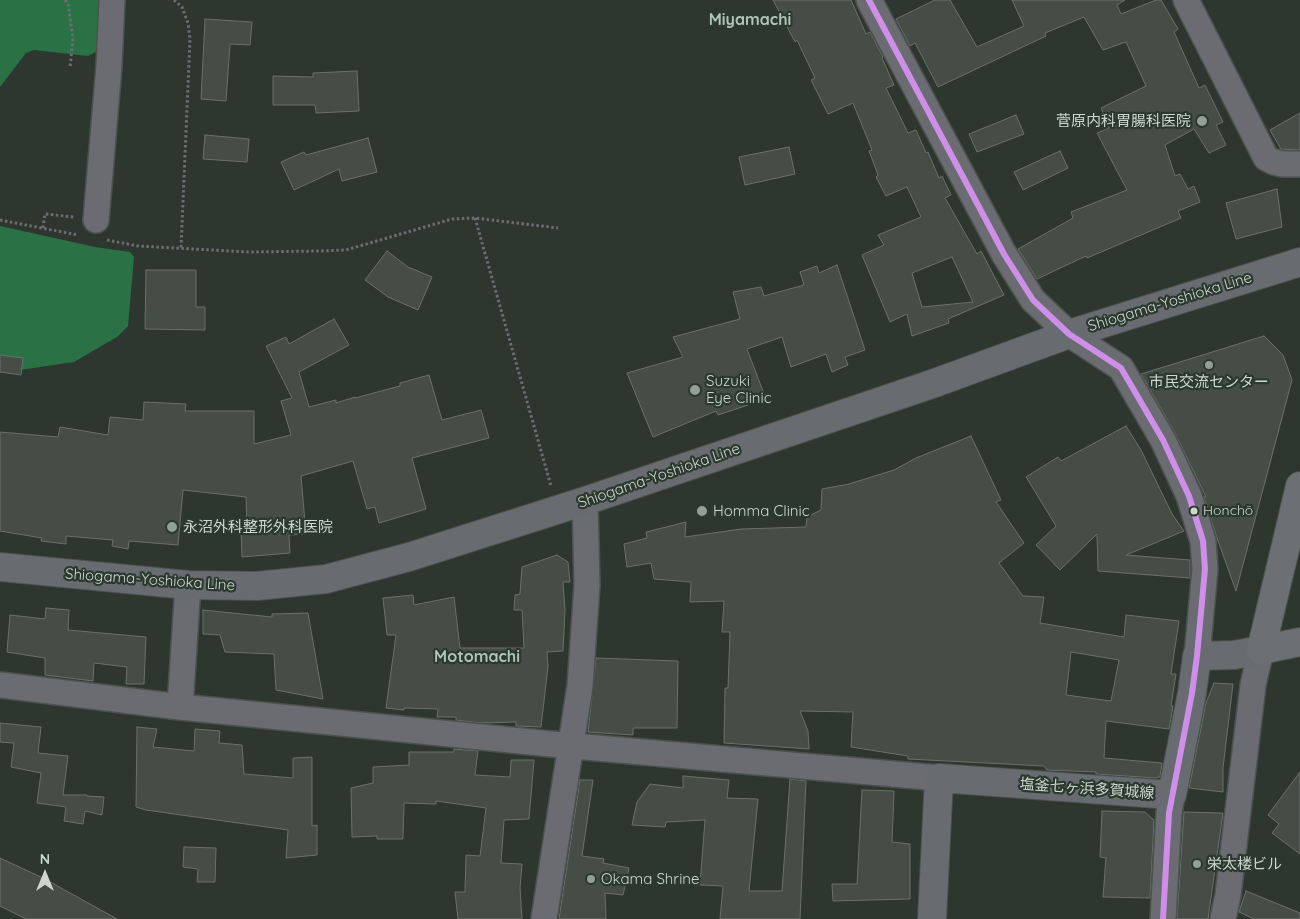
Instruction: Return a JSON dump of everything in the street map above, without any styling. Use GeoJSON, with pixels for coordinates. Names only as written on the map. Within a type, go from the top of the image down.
{"type":"FeatureCollection","features":[{"type":"Feature","properties":{"kind":"highway"},"geometry":{"type":"LineString","coordinates":[[1300,486],[1261,650],[1300,642]]}},
{"type":"Feature","properties":{"kind":"main road","name":"Shiogama-Yoshioka Line"},"geometry":{"type":"LineString","coordinates":[[0,567],[188,585],[257,586],[326,579],[408,557],[586,502],[932,384],[1069,334],[1300,262]]}},
{"type":"Feature","properties":{"kind":"main road"},"geometry":{"type":"LineString","coordinates":[[1197,656],[1234,655],[1261,650]]}},
{"type":"Feature","properties":{"kind":"main road","name":"塩釜七ヶ浜多賀城線"},"geometry":{"type":"LineString","coordinates":[[939,778],[1172,795],[1192,693],[1197,656]]}},
{"type":"Feature","properties":{"kind":"main road"},"geometry":{"type":"LineString","coordinates":[[932,919],[939,778]]}},
{"type":"Feature","properties":{"kind":"street"},"geometry":{"type":"LineString","coordinates":[[95,232],[109,66],[112,0]]}},
{"type":"Feature","properties":{"kind":"street"},"geometry":{"type":"LineString","coordinates":[[869,0],[1004,254],[1033,300],[1069,334],[1121,368],[1163,440],[1189,496],[1203,541],[1204,560],[1197,656]]}},
{"type":"Feature","properties":{"kind":"street"},"geometry":{"type":"LineString","coordinates":[[1186,0],[1266,158],[1283,164],[1300,164]]}},
{"type":"Feature","properties":{"kind":"street"},"geometry":{"type":"LineString","coordinates":[[544,919],[580,686],[587,585],[586,502]]}},
{"type":"Feature","properties":{"kind":"street"},"geometry":{"type":"LineString","coordinates":[[180,707],[188,585]]}},
{"type":"Feature","properties":{"kind":"street"},"geometry":{"type":"LineString","coordinates":[[1223,919],[1228,895],[1253,685],[1261,650]]}},
{"type":"Feature","properties":{"kind":"street"},"geometry":{"type":"LineString","coordinates":[[0,685],[180,707],[571,746],[939,778]]}},
{"type":"Feature","properties":{"kind":"street"},"geometry":{"type":"LineString","coordinates":[[1163,919],[1169,813],[1172,795]]}},
{"type":"Feature","properties":{"kind":"path"},"geometry":{"type":"LineString","coordinates":[[65,0],[68,4],[73,38],[70,68]]}},
{"type":"Feature","properties":{"kind":"path"},"geometry":{"type":"LineString","coordinates":[[174,0],[182,7],[188,24],[190,39],[181,248]]}},
{"type":"Feature","properties":{"kind":"path"},"geometry":{"type":"LineString","coordinates":[[43,228],[45,214],[138,246],[249,252],[346,250],[452,219],[475,218],[558,228]]}},
{"type":"Feature","properties":{"kind":"path"},"geometry":{"type":"LineString","coordinates":[[475,218],[551,487]]}},
{"type":"Feature","properties":{"kind":"path"},"geometry":{"type":"LineString","coordinates":[[0,220],[43,228],[95,232]]}},
{"type":"Feature","properties":{"kind":"green space"},"geometry":{"type":"Polygon","coordinates":[[[0,0],[101,0],[103,48],[88,56],[34,50],[26,53],[0,87],[0,0]]]}},
{"type":"Feature","properties":{"kind":"green space"},"geometry":{"type":"Polygon","coordinates":[[[0,226],[95,247],[130,252],[134,257],[128,326],[117,337],[74,362],[0,373],[0,226]]]}},
{"type":"Feature","properties":{"kind":"building"},"geometry":{"type":"Polygon","coordinates":[[[773,0],[851,0],[866,34],[870,32],[883,57],[894,85],[886,88],[908,133],[916,130],[939,178],[942,176],[951,195],[945,198],[977,254],[981,251],[1004,295],[948,319],[949,323],[912,336],[907,314],[890,322],[862,255],[884,245],[878,235],[921,217],[907,187],[886,196],[876,177],[878,175],[869,151],[872,150],[853,103],[828,114],[811,80],[815,78],[797,40],[795,42],[773,0]],[[952,257],[912,273],[922,307],[973,302],[952,257]]]}},
{"type":"Feature","properties":{"kind":"building"},"geometry":{"type":"Polygon","coordinates":[[[935,0],[950,0],[977,47],[1024,26],[1012,0],[1125,0],[1117,5],[1121,14],[1156,0],[1161,0],[1178,29],[1174,32],[1199,88],[1205,85],[1223,122],[1216,125],[1226,145],[1209,153],[1194,129],[1165,145],[1175,176],[1180,174],[1188,189],[1194,186],[1200,202],[1178,211],[1181,218],[1087,258],[1086,256],[1037,279],[1018,249],[1073,218],[1071,212],[1127,190],[1097,133],[1109,128],[1101,108],[1146,86],[1126,42],[1103,50],[1084,17],[1045,33],[1046,36],[938,87],[915,43],[910,46],[896,19],[935,0]]]}},
{"type":"Feature","properties":{"kind":"building"},"geometry":{"type":"Polygon","coordinates":[[[205,19],[252,22],[250,45],[230,44],[226,101],[201,99],[205,19]]]}},
{"type":"Feature","properties":{"kind":"building"},"geometry":{"type":"Polygon","coordinates":[[[357,71],[359,111],[316,113],[315,105],[273,105],[273,76],[313,77],[313,73],[357,71]]]}},
{"type":"Feature","properties":{"kind":"building"},"geometry":{"type":"Polygon","coordinates":[[[1300,113],[1300,150],[1281,149],[1270,130],[1300,113]]]}},
{"type":"Feature","properties":{"kind":"building"},"geometry":{"type":"Polygon","coordinates":[[[1016,115],[1024,134],[977,152],[969,134],[1016,115]]]}},
{"type":"Feature","properties":{"kind":"building"},"geometry":{"type":"Polygon","coordinates":[[[205,135],[249,139],[247,162],[203,159],[205,135]]]}},
{"type":"Feature","properties":{"kind":"building"},"geometry":{"type":"Polygon","coordinates":[[[368,138],[377,172],[342,181],[339,169],[294,190],[281,162],[304,152],[306,155],[368,138]]]}},
{"type":"Feature","properties":{"kind":"building"},"geometry":{"type":"Polygon","coordinates":[[[789,147],[795,174],[745,185],[739,157],[789,147]]]}},
{"type":"Feature","properties":{"kind":"building"},"geometry":{"type":"Polygon","coordinates":[[[1060,151],[1068,168],[1023,190],[1014,172],[1060,151]]]}},
{"type":"Feature","properties":{"kind":"building"},"geometry":{"type":"Polygon","coordinates":[[[1277,189],[1282,227],[1236,239],[1226,203],[1277,189]]]}},
{"type":"Feature","properties":{"kind":"building"},"geometry":{"type":"Polygon","coordinates":[[[387,251],[408,267],[432,277],[418,310],[388,297],[365,280],[387,251]]]}},
{"type":"Feature","properties":{"kind":"building"},"geometry":{"type":"Polygon","coordinates":[[[837,265],[865,350],[845,357],[848,365],[832,372],[826,354],[791,367],[782,337],[747,349],[766,399],[718,415],[716,411],[653,437],[627,373],[683,357],[673,337],[740,319],[733,292],[761,287],[764,296],[804,285],[800,272],[817,266],[819,273],[837,265]]]}},
{"type":"Feature","properties":{"kind":"building"},"geometry":{"type":"Polygon","coordinates":[[[146,270],[196,270],[196,307],[205,307],[205,330],[145,329],[146,270]]]}},
{"type":"Feature","properties":{"kind":"building"},"geometry":{"type":"Polygon","coordinates":[[[334,319],[349,345],[299,372],[309,407],[336,400],[336,403],[400,386],[400,383],[429,375],[442,420],[481,410],[489,438],[412,458],[426,509],[379,523],[375,507],[367,509],[353,461],[301,476],[306,534],[289,535],[290,553],[242,557],[241,531],[247,531],[246,497],[183,490],[178,545],[129,541],[128,549],[112,546],[113,540],[66,536],[66,544],[41,541],[42,538],[0,531],[0,432],[58,437],[60,427],[108,435],[110,417],[143,420],[144,402],[186,404],[185,411],[254,411],[254,444],[291,435],[281,401],[292,398],[266,346],[286,337],[289,344],[334,319]]]}},
{"type":"Feature","properties":{"kind":"building"},"geometry":{"type":"Polygon","coordinates":[[[1264,336],[1283,355],[1292,380],[1236,591],[1204,497],[1206,497],[1175,433],[1141,374],[1264,336]]]}},
{"type":"Feature","properties":{"kind":"building"},"geometry":{"type":"Polygon","coordinates":[[[0,355],[23,358],[21,375],[0,372],[0,355]]]}},
{"type":"Feature","properties":{"kind":"building"},"geometry":{"type":"Polygon","coordinates":[[[1126,426],[1141,450],[1172,514],[1184,531],[1126,555],[1190,560],[1190,578],[1098,571],[1097,534],[1060,570],[1036,545],[1056,526],[1026,477],[1058,457],[1061,461],[1126,426]]]}},
{"type":"Feature","properties":{"kind":"building"},"geometry":{"type":"Polygon","coordinates":[[[971,436],[1001,500],[996,502],[1024,543],[999,563],[1023,596],[1044,597],[1040,623],[1124,637],[1126,615],[1179,621],[1171,674],[1176,674],[1169,729],[1106,721],[1104,758],[1162,763],[1160,777],[1047,770],[1044,766],[908,759],[908,756],[851,747],[853,712],[800,711],[808,731],[809,749],[724,743],[725,688],[728,688],[730,632],[722,632],[724,601],[690,602],[691,582],[654,579],[651,563],[627,567],[624,544],[647,538],[646,532],[686,522],[685,537],[741,529],[806,527],[807,517],[821,510],[822,489],[849,484],[894,470],[916,458],[971,436]],[[1071,652],[1066,695],[1111,701],[1119,660],[1071,652]]]}},
{"type":"Feature","properties":{"kind":"building"},"geometry":{"type":"Polygon","coordinates":[[[557,555],[568,562],[570,582],[563,582],[565,610],[563,651],[547,652],[548,666],[541,727],[516,726],[516,722],[481,723],[456,720],[456,717],[437,717],[438,709],[404,708],[404,710],[386,708],[396,635],[387,635],[383,598],[413,595],[414,605],[454,597],[460,648],[524,648],[522,610],[514,610],[515,595],[520,594],[522,567],[557,555]]]}},
{"type":"Feature","properties":{"kind":"building"},"geometry":{"type":"Polygon","coordinates":[[[46,608],[69,610],[68,630],[146,637],[144,684],[126,684],[127,667],[94,663],[93,681],[45,675],[45,658],[7,652],[10,615],[45,619],[46,608]]]}},
{"type":"Feature","properties":{"kind":"building"},"geometry":{"type":"Polygon","coordinates":[[[203,610],[272,617],[272,614],[308,613],[323,699],[276,690],[274,654],[225,652],[220,635],[203,634],[203,610]]]}},
{"type":"Feature","properties":{"kind":"building"},"geometry":{"type":"Polygon","coordinates":[[[596,658],[678,661],[677,728],[633,728],[633,735],[588,732],[596,658]]]}},
{"type":"Feature","properties":{"kind":"building"},"geometry":{"type":"Polygon","coordinates":[[[1214,683],[1233,684],[1223,768],[1223,792],[1189,788],[1206,703],[1214,683]]]}},
{"type":"Feature","properties":{"kind":"building"},"geometry":{"type":"Polygon","coordinates":[[[0,723],[41,727],[38,753],[68,756],[63,795],[104,797],[102,815],[85,811],[83,824],[64,821],[66,807],[37,803],[41,773],[11,767],[14,743],[0,742],[0,723]]]}},
{"type":"Feature","properties":{"kind":"building"},"geometry":{"type":"Polygon","coordinates":[[[137,727],[157,729],[153,747],[194,751],[195,729],[220,731],[219,743],[242,745],[244,774],[293,778],[293,758],[312,757],[312,826],[317,825],[317,855],[286,858],[288,830],[136,807],[137,727]]]}},
{"type":"Feature","properties":{"kind":"building"},"geometry":{"type":"Polygon","coordinates":[[[454,749],[478,751],[475,775],[510,777],[511,760],[534,760],[529,819],[504,820],[501,863],[522,864],[520,888],[522,919],[458,919],[455,892],[465,892],[466,855],[480,856],[486,808],[436,801],[436,804],[404,803],[403,839],[377,839],[377,836],[352,837],[351,788],[373,783],[373,767],[409,765],[409,752],[454,752],[454,749]]]}},
{"type":"Feature","properties":{"kind":"building"},"geometry":{"type":"Polygon","coordinates":[[[1300,772],[1300,854],[1272,833],[1279,824],[1268,815],[1300,772]]]}},
{"type":"Feature","properties":{"kind":"building"},"geometry":{"type":"Polygon","coordinates":[[[683,776],[729,780],[727,798],[758,799],[749,891],[782,891],[790,779],[806,781],[800,919],[720,919],[723,886],[700,885],[705,820],[666,822],[665,827],[632,825],[637,802],[650,784],[683,788],[683,776]]]}},
{"type":"Feature","properties":{"kind":"building"},"geometry":{"type":"Polygon","coordinates":[[[580,780],[593,780],[582,856],[604,859],[603,863],[629,868],[623,895],[605,893],[606,919],[559,919],[580,780]]]}},
{"type":"Feature","properties":{"kind":"building"},"geometry":{"type":"Polygon","coordinates":[[[862,790],[894,791],[892,842],[910,844],[910,899],[833,901],[832,884],[857,884],[862,790]]]}},
{"type":"Feature","properties":{"kind":"building"},"geometry":{"type":"Polygon","coordinates":[[[1102,811],[1145,812],[1154,820],[1150,898],[1103,897],[1106,858],[1100,857],[1102,811]]]}},
{"type":"Feature","properties":{"kind":"building","name":"栄太楼ビル"},"geometry":{"type":"Polygon","coordinates":[[[1184,812],[1223,813],[1208,919],[1177,919],[1184,812]]]}},
{"type":"Feature","properties":{"kind":"building"},"geometry":{"type":"Polygon","coordinates":[[[184,847],[216,848],[215,882],[197,882],[198,869],[183,867],[184,847]]]}},
{"type":"Feature","properties":{"kind":"building"},"geometry":{"type":"Polygon","coordinates":[[[0,858],[43,878],[117,919],[26,919],[0,906],[0,858]]]}},
{"type":"Feature","properties":{"kind":"building"},"geometry":{"type":"Polygon","coordinates":[[[1246,891],[1300,913],[1300,919],[1254,919],[1239,912],[1246,891]]]}},
{"type":"Feature","properties":{"kind":"transit line"},"geometry":{"type":"LineString","coordinates":[[869,0],[1004,254],[1033,300],[1069,334],[1121,368],[1163,440],[1189,496],[1203,541],[1205,569],[1192,693],[1169,813],[1163,919]]}},
{"type":"Feature","properties":{"kind":"place","name":"菅原内科胃腸科医院"},"geometry":{"type":"Point","coordinates":[1202,121]}},
{"type":"Feature","properties":{"kind":"place","name":"市民交流センター"},"geometry":{"type":"Point","coordinates":[1209,365]}},
{"type":"Feature","properties":{"kind":"place","name":"Suzuki Eye Clinic"},"geometry":{"type":"Point","coordinates":[695,390]}},
{"type":"Feature","properties":{"kind":"place","name":"Homma Clinic"},"geometry":{"type":"Point","coordinates":[702,511]}},
{"type":"Feature","properties":{"kind":"place","name":"Honchō"},"geometry":{"type":"Point","coordinates":[1194,511]}},
{"type":"Feature","properties":{"kind":"place","name":"永沼外科整形外科医院"},"geometry":{"type":"Point","coordinates":[172,527]}},
{"type":"Feature","properties":{"kind":"place","name":"栄太楼ビル"},"geometry":{"type":"Point","coordinates":[1197,864]}},
{"type":"Feature","properties":{"kind":"place","name":"Okama Shrine"},"geometry":{"type":"Point","coordinates":[591,879]}},
{"type":"Feature","properties":{"kind":"district","name":"Miyamachi"},"geometry":{"type":"Point","coordinates":[750,20]}},
{"type":"Feature","properties":{"kind":"district","name":"Motomachi"},"geometry":{"type":"Point","coordinates":[477,657]}}]}
